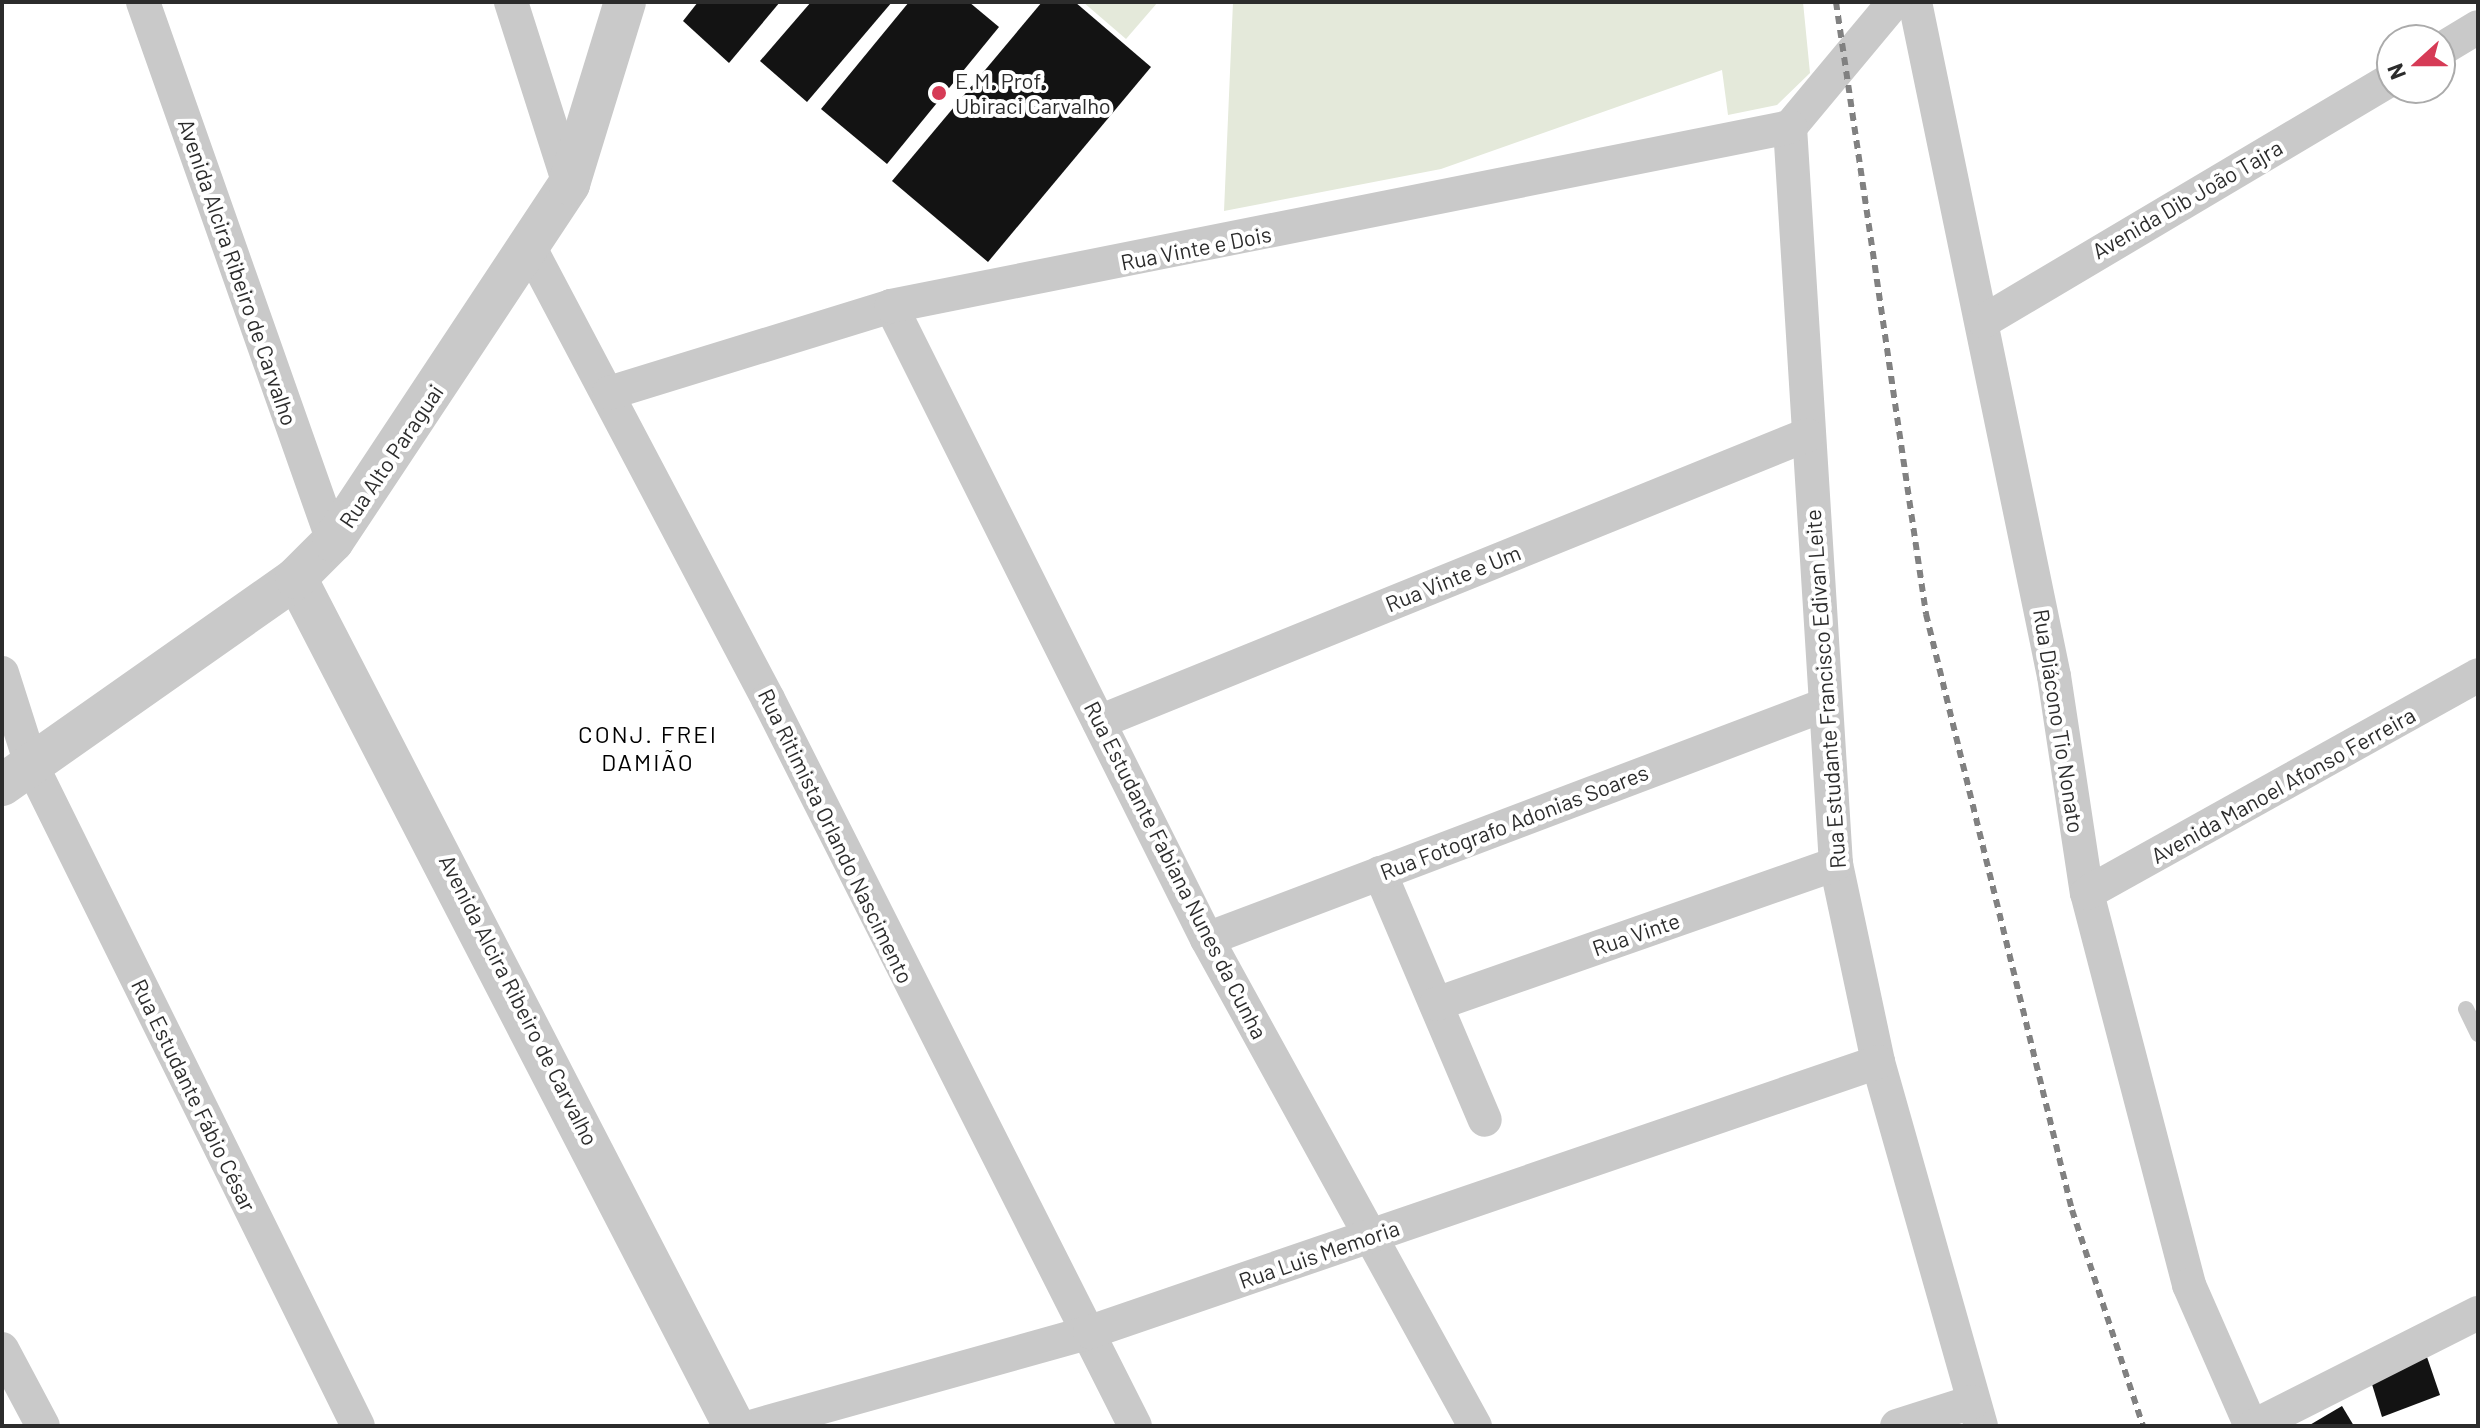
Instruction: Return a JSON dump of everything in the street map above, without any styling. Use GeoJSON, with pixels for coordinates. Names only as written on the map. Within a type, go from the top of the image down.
{"type":"FeatureCollection","features":[{"type":"Feature","properties":{"kind":"street","name":"Avenida Alcira Ribeiro de Carvalho"},"geometry":{"type":"LineString","coordinates":[[143,2],[333,541]]}},
{"type":"Feature","properties":{"kind":"street"},"geometry":{"type":"LineString","coordinates":[[511,2],[569,184]]}},
{"type":"Feature","properties":{"kind":"street","name":"Rua Alto Paraguai"},"geometry":{"type":"LineString","coordinates":[[16,775],[296,578],[333,541],[531,250],[569,184],[625,2]]}},
{"type":"Feature","properties":{"kind":"street"},"geometry":{"type":"LineString","coordinates":[[1790,127],[1841,70],[1894,2]]}},
{"type":"Feature","properties":{"kind":"street","name":"Rua Diácono Tio Nonato"},"geometry":{"type":"LineString","coordinates":[[1915,2],[1947,179],[1984,321],[2054,676],[2087,893],[2189,1285],[2252,1426]]}},
{"type":"Feature","properties":{"kind":"street"},"geometry":{"type":"LineString","coordinates":[[2456,40],[2478,27]]}},
{"type":"Feature","properties":{"kind":"street","name":"Avenida Dib João Tajra"},"geometry":{"type":"LineString","coordinates":[[1984,321],[2376,88]]}},
{"type":"Feature","properties":{"kind":"street","name":"Rua Vinte e Dois"},"geometry":{"type":"LineString","coordinates":[[609,393],[891,306],[1790,127]]}},
{"type":"Feature","properties":{"kind":"street","name":"Rua Estudante Francisco Edivan Leite"},"geometry":{"type":"LineString","coordinates":[[1790,127],[1822,706],[1836,864],[1878,1062],[1977,1414]]}},
{"type":"Feature","properties":{"kind":"street","name":"Rua Ritimista Orlando Nascimento"},"geometry":{"type":"LineString","coordinates":[[531,250],[609,393],[1090,1332],[1135,1426]]}},
{"type":"Feature","properties":{"kind":"street","name":"Rua Estudante Fabiana Nunes da Cunha"},"geometry":{"type":"LineString","coordinates":[[891,306],[1207,939],[1475,1426]]}},
{"type":"Feature","properties":{"kind":"street","name":"Rua Vinte e Um"},"geometry":{"type":"LineString","coordinates":[[1099,722],[1807,435]]}},
{"type":"Feature","properties":{"kind":"street","name":"Avenida Alcira Ribeiro de Carvalho"},"geometry":{"type":"LineString","coordinates":[[296,578],[734,1426]]}},
{"type":"Feature","properties":{"kind":"street","name":"Rua Estudante Fábio César"},"geometry":{"type":"LineString","coordinates":[[2,673],[16,775],[358,1426]]}},
{"type":"Feature","properties":{"kind":"street","name":"Avenida Manoel Afonso Ferreira"},"geometry":{"type":"LineString","coordinates":[[2087,893],[2478,675]]}},
{"type":"Feature","properties":{"kind":"street","name":"Rua Fotografo Adonias Soares"},"geometry":{"type":"LineString","coordinates":[[1207,939],[1822,706]]}},
{"type":"Feature","properties":{"kind":"street","name":"Rua Vinte"},"geometry":{"type":"LineString","coordinates":[[1436,1004],[1836,864]]}},
{"type":"Feature","properties":{"kind":"street"},"geometry":{"type":"LineString","coordinates":[[1380,873],[1485,1120]]}},
{"type":"Feature","properties":{"kind":"street","name":"Rua Luis Memoria"},"geometry":{"type":"LineString","coordinates":[[754,1426],[1090,1332],[1878,1062]]}},
{"type":"Feature","properties":{"kind":"street"},"geometry":{"type":"LineString","coordinates":[[2252,1426],[2475,1323]]}},
{"type":"Feature","properties":{"kind":"street"},"geometry":{"type":"LineString","coordinates":[[2,1349],[43,1426]]}},
{"type":"Feature","properties":{"kind":"street"},"geometry":{"type":"LineString","coordinates":[[1897,1426],[1977,1414]]}},
{"type":"Feature","properties":{"kind":"lane"},"geometry":{"type":"LineString","coordinates":[[2466,1009],[2478,1034]]}},
{"type":"Feature","properties":{"kind":"shaded area"},"geometry":{"type":"Polygon","coordinates":[[[1083,2],[1158,2],[1126,39],[1083,2]]]}},
{"type":"Feature","properties":{"kind":"shaded area"},"geometry":{"type":"Polygon","coordinates":[[[1233,2],[1803,2],[1810,73],[1777,105],[1728,115],[1722,70],[1441,169],[1224,211],[1233,2]]]}},
{"type":"Feature","properties":{"kind":"building"},"geometry":{"type":"Polygon","coordinates":[[[698,2],[780,2],[729,63],[683,21],[698,2]]]}},
{"type":"Feature","properties":{"kind":"building"},"geometry":{"type":"Polygon","coordinates":[[[811,2],[892,2],[807,102],[760,61],[811,2]]]}},
{"type":"Feature","properties":{"kind":"building"},"geometry":{"type":"Polygon","coordinates":[[[909,2],[969,2],[999,27],[887,164],[821,109],[909,2]]]}},
{"type":"Feature","properties":{"kind":"building"},"geometry":{"type":"Polygon","coordinates":[[[1042,2],[1075,2],[1151,67],[988,262],[892,181],[1042,2]]]}},
{"type":"Feature","properties":{"kind":"building"},"geometry":{"type":"Polygon","coordinates":[[[2427,1357],[2440,1395],[2382,1417],[2371,1381],[2427,1357]]]}},
{"type":"Feature","properties":{"kind":"building"},"geometry":{"type":"Polygon","coordinates":[[[2342,1406],[2354,1426],[2308,1426],[2342,1406]]]}},
{"type":"Feature","properties":{"kind":"railway"},"geometry":{"type":"LineString","coordinates":[[1836,2],[1926,614],[2072,1210],[2143,1426]]}},
{"type":"Feature","properties":{"kind":"place","name":"E.M. Prof. Ubiraci Carvalho"},"geometry":{"type":"Point","coordinates":[939,93]}},
{"type":"Feature","properties":{"kind":"district","name":"CONJ. FREI DAMIÃO"},"geometry":{"type":"Point","coordinates":[648,748]}}]}
